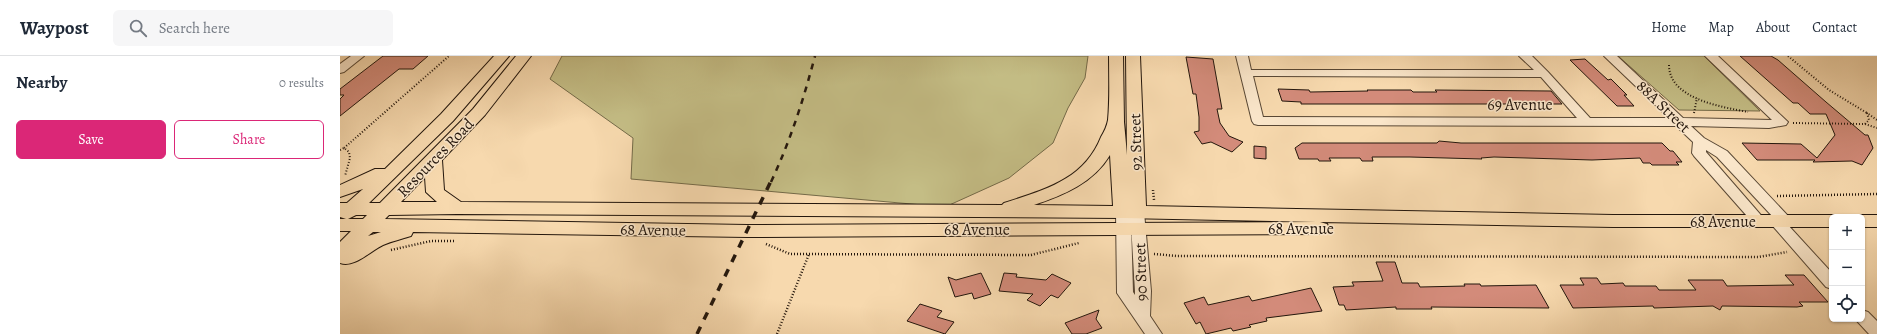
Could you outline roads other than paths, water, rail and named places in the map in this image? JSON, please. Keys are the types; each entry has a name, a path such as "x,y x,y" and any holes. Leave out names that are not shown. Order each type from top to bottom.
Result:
{"main road":[{"name":"Resources Road","path":"344,212 400,163 464,100 502,56"},
{"name":"Resources Road","path":"340,254 479,112 524,56"},
{"name":"92 Street","path":"1116,56 1116,122 1130,220"},
{"name":"92 Street","path":"1130,220 1133,56"},
{"path":"996,212 1053,193 1080,178 1093,166 1101,155 1116,122"},
{"path":"433,159 435,192 457,208"},
{"path":"343,185 368,180 400,163"},
{"name":"68 Avenue","path":"344,212 385,209 457,208 996,212 1130,220 1384,227 1613,221 1829,221"},
{"name":"68 Avenue","path":"340,225 747,231 1130,220"},
{"path":"1865,221 1877,221"},
{"path":"340,261 364,246 388,235 437,226"}],"street":[{"path":"340,70 358,56"},
{"path":"1242,56 1246,73 1544,74"},
{"path":"1525,56 1544,74 1587,122"},
{"name":"88A Street","path":"1610,56 1699,141 1722,154 1773,221"},
{"name":"69 Avenue","path":"1246,73 1258,121 1680,122 1769,124 1782,122 1711,56"},
{"name":"88A Street","path":"1699,141 1699,153 1773,221 1829,280"},
{"name":"90 Street","path":"1130,220 1125,293 1154,334"},
{"path":"1865,319 1877,332"}],"railway":[{"path":"771,182 796,120 815,56"},
{"path":"697,334 771,181"}]}
